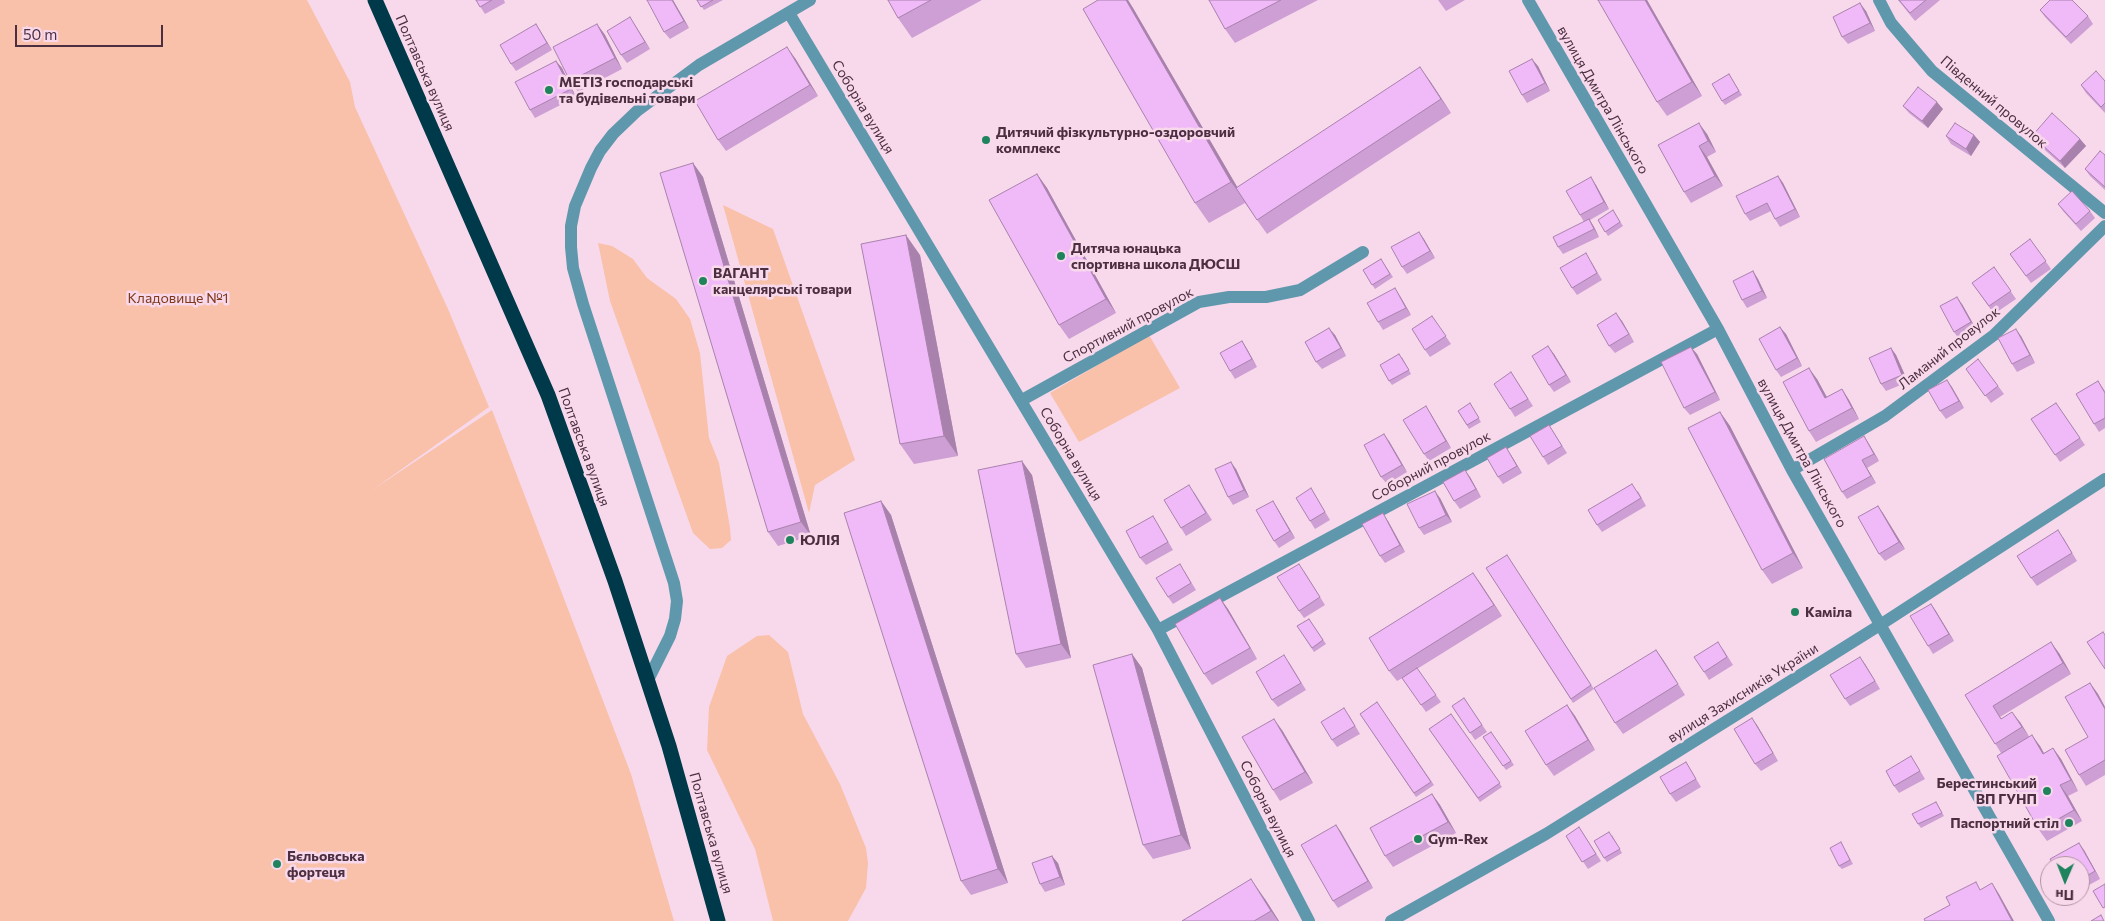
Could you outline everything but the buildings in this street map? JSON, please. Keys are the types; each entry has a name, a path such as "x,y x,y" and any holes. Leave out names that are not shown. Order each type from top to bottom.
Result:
{"highway":[{"name":"Полтавська вулиця","path":"375,0 548,395 615,581 648,680 672,755 718,921"}],"street":[{"path":"648,680 670,636 676,619 677,601 674,583 573,268 571,226 575,206 591,168 613,134 637,111 699,65 810,0"},
{"name":"вулиця Дмитра Лінського","path":"1528,0 1718,329 1792,470 2049,921"},
{"name":"Південний провулок","path":"1879,0 1891,23 1932,71 2105,214"},
{"name":"Соборна вулиця","path":"789,12 1158,630 1310,921"},
{"name":"Ламаний провулок","path":"1792,470 1885,416 1994,335 2105,226"},
{"name":"Спортивний провулок","path":"1022,400 1199,302 1229,297 1266,297 1300,290 1363,252"},
{"name":"Соборний провулок","path":"1158,630 1718,329"},
{"name":"вулиця Захисників України","path":"1391,921 1546,834 1880,625 2105,479"}],"green space":[{"name":"Кладовище №1","path":"0,0 307,0 350,82 355,107 448,309 489,407 371,491 492,410 631,774 674,921 0,921"},
{"path":"723,205 773,229 855,460 815,485 809,513"},
{"path":"598,243 612,246 633,259 647,278 676,299 690,319 700,353 709,438 719,463 730,528 731,540 722,548 710,549 693,533 610,301"},
{"path":"1149,335 1180,388 1079,442 1050,393"},
{"path":"769,635 788,652 803,714 840,784 866,848 868,863 866,888 848,921 773,921 755,849 707,750 709,707 727,656 757,636"}],"place":[{"name":"МЕТІЗ господарські та будівельні товари","path":"549,90"},
{"name":"Дитячий фізкультурно-оздоровчий комплекс","path":"986,140"},
{"name":"Дитяча юнацька спортивна школа ДЮСШ","path":"1061,256"},
{"name":"ВАГАНТ канцелярські товари","path":"703,281"},
{"name":"ЮЛІЯ","path":"790,540"},
{"name":"Каміла","path":"1795,612"},
{"name":"Берестинський ВП ГУНП","path":"2047,791"},
{"name":"Паспортний стіл","path":"2069,823"},
{"name":"Gym-Rex","path":"1418,839"},
{"name":"Бєльовська фортеця","path":"277,864"}]}
